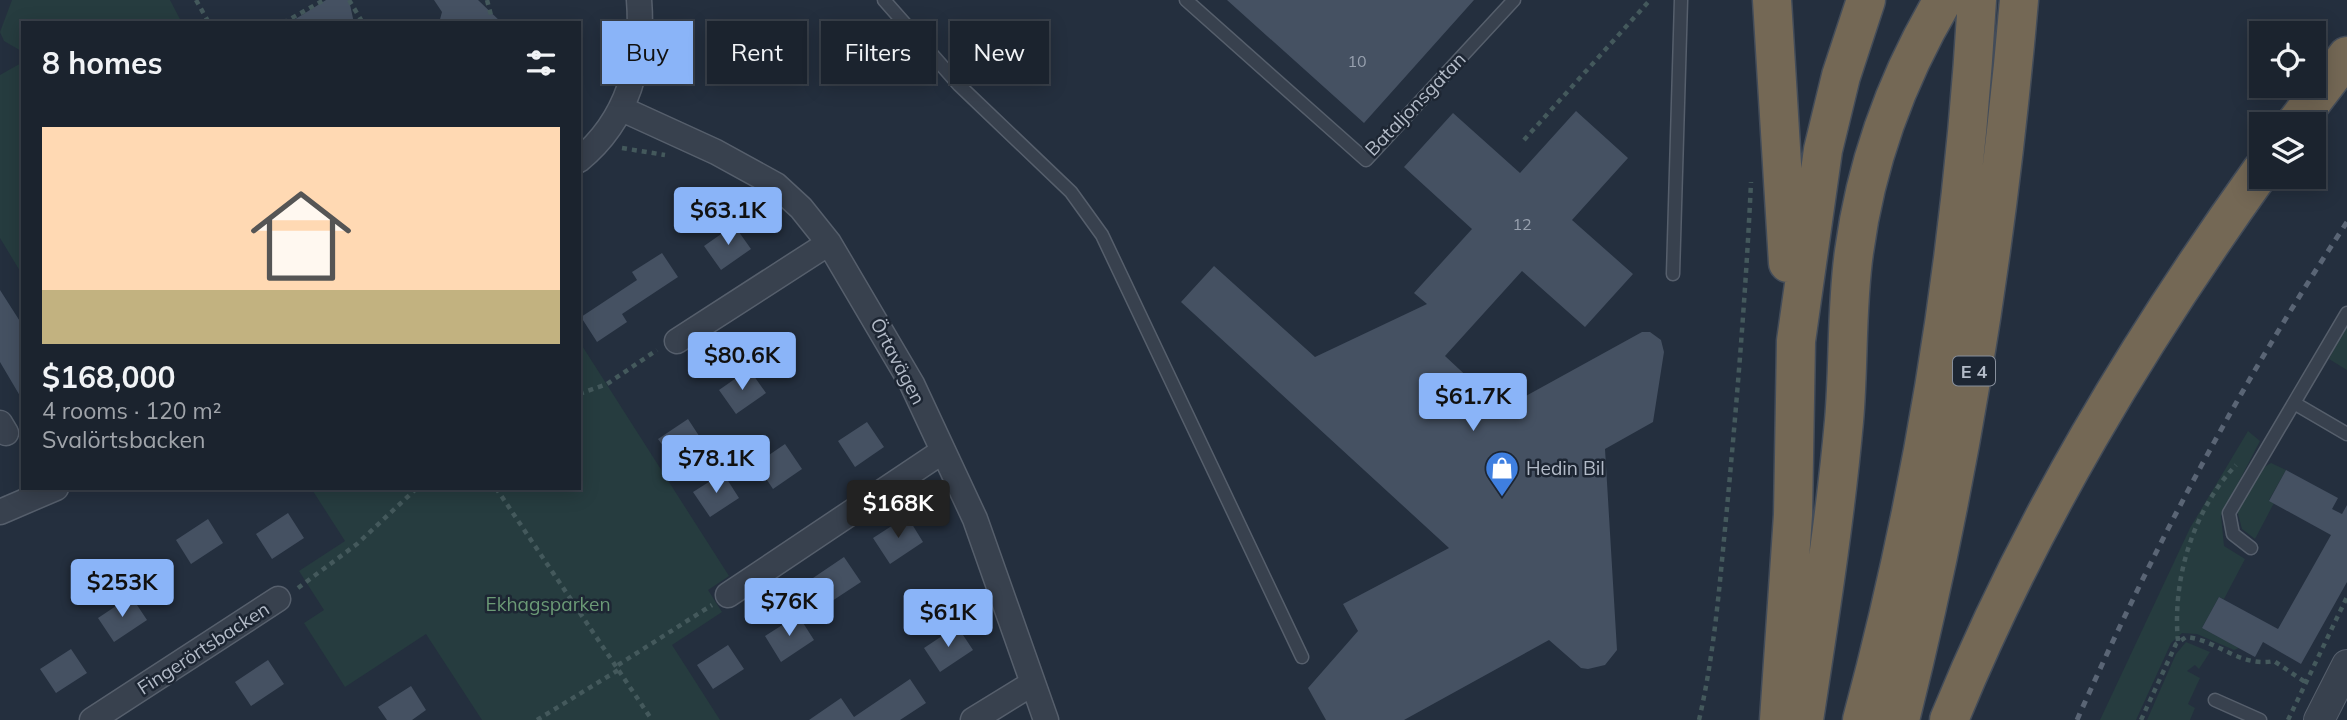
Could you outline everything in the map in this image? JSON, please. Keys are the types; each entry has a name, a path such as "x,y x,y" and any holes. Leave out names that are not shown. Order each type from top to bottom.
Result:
{"highway":[{"path":"1772,0 1788,269 1796,341 1794,503 1779,720"},
{"path":"1796,341 1823,150 1841,76 1866,0"},
{"path":"1804,720 1844,421 1854,253 1867,184 1889,111 1920,40 1943,0"},
{"name":"E 4","path":"1862,720 1929,412 1957,216 1976,0"},
{"name":"E 4","path":"1900,720 1959,459 1985,307 2019,0"},
{"path":"2304,112 2347,56"},
{"path":"1949,720 2007,589 2074,461 2183,284 2249,188"},
{"path":"1831,720 1846,563 1844,421"}],"street":[{"path":"581,158 594,148 622,109 634,76 642,35 639,0"},
{"name":"Örtavägen","path":"622,109 716,152 776,185 802,208 829,243 912,384 975,519 1046,720"},
{"path":"677,341 829,243"},
{"path":"728,595 943,451"},
{"path":"0,512 51,490"},
{"name":"Fingerörtsbacken","path":"92,720 278,598"},
{"path":"2319,720 2347,665"},
{"path":"973,720 1033,682"}],"lane":[{"path":"884,0 959,85 1071,192 1102,235 1302,657"},
{"name":"Bataljonsgatan","path":"1186,0 1366,160 1514,0"},
{"path":"1673,274 1681,0"},
{"path":"2251,548 2233,534 2229,513 2347,313"},
{"path":"2294,402 2347,434"},
{"path":"2215,699 2260,720"}],"path":[{"path":"196,0 208,21"},
{"path":"287,21 324,0"},
{"path":"349,0 362,21"},
{"path":"487,0 493,21"},
{"path":"1524,140 1650,0"},
{"path":"1699,720 1707,684 1736,419 1751,174"},
{"path":"581,393 607,384 666,344 677,341"},
{"path":"307,583 357,544 415,490"},
{"path":"497,490 619,667 652,720"},
{"path":"2141,720 2178,642 2177,593 2190,545"},
{"path":"537,720 728,595"},
{"path":"2288,720 2347,597"},
{"path":"2178,642 2186,637 2193,638 2243,660 2261,663 2274,661 2305,682"}],"green space":[{"path":"12,0 170,0 181,21 21,21 21,51 4,41 0,32"},
{"path":"21,63 21,273 0,238 0,75"},
{"path":"2347,323 2347,370 2329,359"},
{"name":"Ekhagsparken","path":"581,344 729,576 708,590 722,612 672,645 720,720 482,720 426,634 345,687 304,623 324,610 299,571 345,541 312,490 581,490"},
{"path":"2248,431 2260,441 2221,516 2224,546 2245,559 2224,599 2219,597 2202,628 2239,648 2234,650 2197,634 2182,633 2171,643 2136,720 2100,720 2190,528"},
{"path":"2271,463 2286,470 2269,500 2274,503 2255,539 2242,529 2237,510 2261,469"},
{"path":"2186,642 2210,652 2199,669 2195,665 2187,671 2200,678 2188,704 2195,708 2190,720 2147,720 2176,654"}],"building":[{"path":"326,0 349,0 354,21 292,21"},
{"path":"434,0 478,0 500,21 440,21 442,12"},
{"path":"1227,0 1474,0 1364,123"},
{"name":"Hedin Bil","path":"1576,111 1628,158 1572,220 1633,274 1585,327 1522,271 1445,356 1502,409 1642,332 1650,332 1661,340 1664,352 1653,422 1605,449 1617,650 1605,665 1581,668 1549,640 1404,720 1326,720 1308,688 1358,631 1343,604 1449,548 1181,302 1214,266 1315,357 1427,304 1414,293 1472,229 1404,167 1453,113 1520,173"},
{"path":"734,225 751,249 721,270 704,246"},
{"path":"662,253 678,277 622,314 627,322 597,342 581,317 637,280 632,272"},
{"path":"0,290 21,323 21,398 0,362"},
{"path":"749,369 766,393 736,414 719,390"},
{"path":"688,419 705,445 676,464 658,439"},
{"path":"867,422 884,447 855,467 838,441"},
{"path":"785,444 802,469 773,489 756,464"},
{"path":"2286,470 2338,498 2332,509 2342,514 2347,505 2347,582 2301,664 2263,642 2255,657 2202,628 2219,597 2278,629 2331,535 2269,501"},
{"path":"723,473 739,498 710,517 693,492"},
{"path":"288,513 304,538 272,559 256,534"},
{"path":"907,516 923,542 890,564 873,538"},
{"path":"208,519 223,543 191,564 176,540"},
{"path":"844,557 861,582 829,603 813,578"},
{"path":"131,596 147,620 114,642 98,618"},
{"path":"798,615 814,640 781,662 765,636"},
{"path":"957,626 973,650 940,672 924,648"},
{"path":"728,645 744,669 713,689 697,665"},
{"path":"71,649 87,673 56,693 40,669"},
{"path":"268,660 284,684 251,706 235,682"},
{"path":"910,679 926,703 900,720 809,720 841,698 854,717"},
{"path":"411,686 426,710 412,720 387,720 378,707"}],"railway":[{"path":"2077,720 2137,591 2202,465 2271,343 2347,222"}],"place":[{"name":"Hedin Bil","path":"1502,498"}]}
